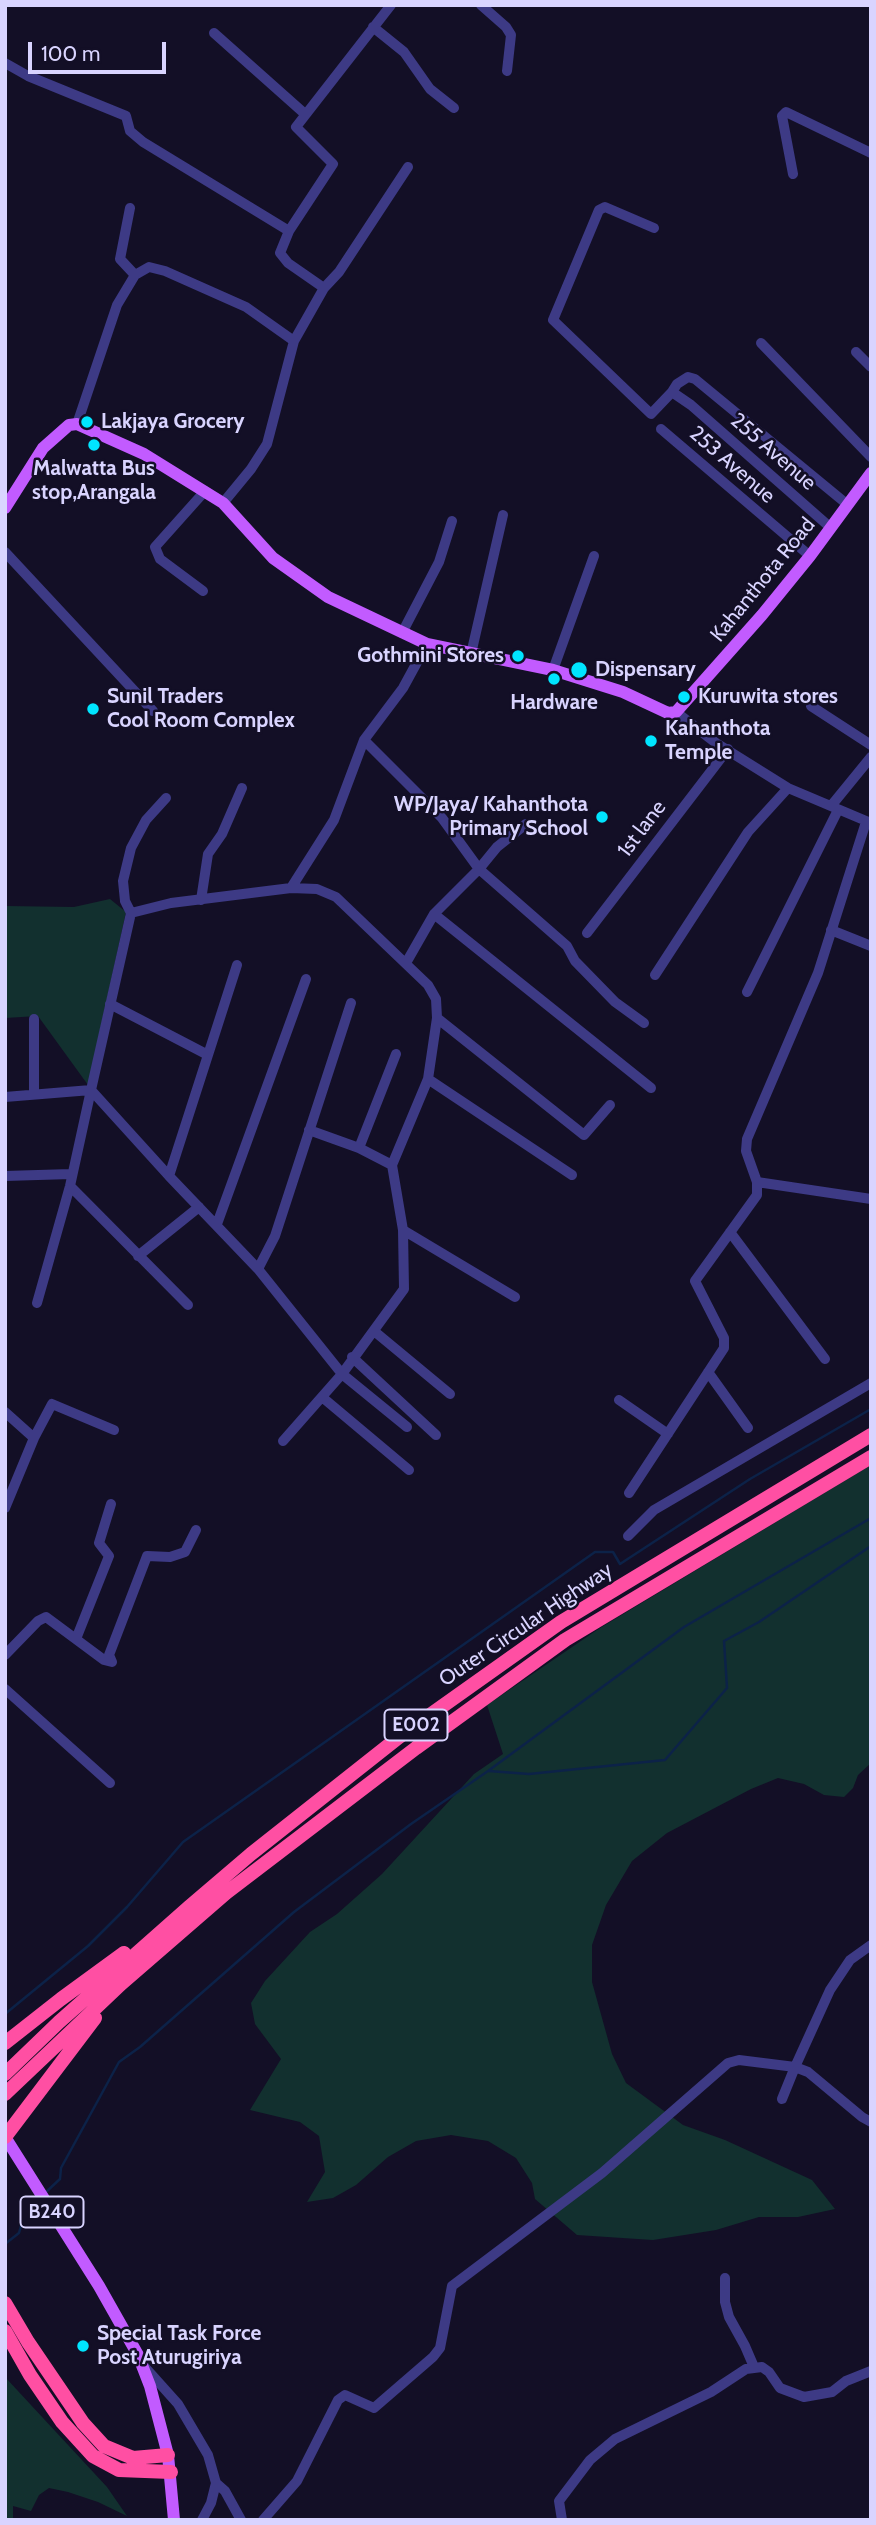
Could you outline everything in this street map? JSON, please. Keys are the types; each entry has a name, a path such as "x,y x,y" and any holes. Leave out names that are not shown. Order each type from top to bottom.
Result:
{"highway":[{"name":"Outer Circular Highway","path":"5,2074 59,2022 189,1907 251,1854 399,1737 561,1622 871,1435"},
{"name":"Outer Circular Highway","path":"5,2094 121,1984 226,1894 416,1748 565,1640 871,1457"},
{"path":"5,2043 189,1907"},
{"path":"5,2137 121,1984"},
{"path":"5,2303 83,2423 104,2446 133,2458 168,2455"},
{"path":"5,2331 62,2423 93,2456 119,2470 171,2472"}],"main road":[{"path":"5,508 43,448 69,425 77,424 144,454 205,491 223,503 273,558 328,597 402,633 427,644 553,670 623,692 668,713 676,712"},
{"name":"Kahanthota Road","path":"676,712 714,671 810,556 871,473"},
{"name":"B240","path":"5,2137 99,2286 141,2362 168,2455 174,2520"}],"street":[{"path":"324,288 288,263 280,253 289,231 334,164 296,127 391,5"},
{"path":"481,5 506,27 511,35 507,71"},
{"path":"373,27 404,52 430,89 454,108"},
{"path":"214,33 305,114"},
{"path":"5,63 28,76 126,116 131,131 143,142 289,231"},
{"path":"793,174 782,116 786,112 871,153"},
{"path":"223,503 251,469 267,444 294,341 324,288 339,272 408,167"},
{"path":"654,228 605,207 599,210 553,320 651,414 677,384 688,377 695,379 848,505"},
{"path":"130,208 120,259 135,275"},
{"path":"77,424 117,304 135,275 149,267 165,271 246,307 294,341"},
{"path":"761,343 871,457"},
{"path":"856,352 871,368"},
{"name":"255 Avenue","path":"672,392 691,405 831,528"},
{"name":"253 Avenue","path":"661,429 810,556"},
{"path":"203,591 160,559 155,547 205,491"},
{"path":"471,654 503,515"},
{"path":"402,633 439,562 452,522"},
{"path":"5,552 153,711"},
{"path":"553,670 594,556"},
{"path":"291,888 334,820 364,740 402,688 427,644"},
{"path":"811,706 871,745"},
{"path":"629,1493 724,1348 724,1338 695,1281 757,1195 757,1182 747,1151 747,1139 818,973 868,822 788,788 728,750 676,712"},
{"path":"364,740 442,818 479,869 567,946 575,961 615,1002 644,1023"},
{"name":"1st lane","path":"587,933 728,750"},
{"path":"747,992 835,808 871,757"},
{"path":"201,900 208,854 222,834 242,788"},
{"path":"655,975 748,832 788,788"},
{"path":"37,1303 70,1186 131,913 125,901 123,881 131,848 146,820 166,798"},
{"path":"406,963 433,914 479,869 497,847 526,824"},
{"path":"131,913 171,903 291,888 317,889 336,897 428,985 436,999 437,1018 428,1079 392,1165 403,1230 404,1289 342,1374 283,1441"},
{"path":"433,914 651,1088"},
{"path":"831,930 871,946"},
{"path":"169,1177 237,965"},
{"path":"216,1224 306,979"},
{"path":"258,1269 275,1236 351,1003"},
{"path":"110,1004 208,1055"},
{"path":"437,1018 584,1135 610,1105"},
{"path":"34,1019 34,1094"},
{"path":"359,1148 396,1054"},
{"path":"428,1079 572,1175"},
{"path":"5,1097 91,1090"},
{"path":"91,1090 169,1177 258,1269 342,1374 407,1427"},
{"path":"309,1130 359,1148 392,1165"},
{"path":"5,1176 71,1174"},
{"path":"757,1182 871,1199"},
{"path":"70,1186 188,1305"},
{"path":"138,1256 199,1207"},
{"path":"403,1230 515,1297"},
{"path":"730,1232 825,1359"},
{"path":"374,1331 450,1394"},
{"path":"352,1357 436,1435"},
{"path":"708,1373 748,1429"},
{"path":"628,1536 654,1510 871,1383"},
{"path":"321,1397 409,1471"},
{"path":"619,1400 668,1434"},
{"path":"5,1508 34,1438 52,1404 114,1430"},
{"path":"5,1412 34,1438"},
{"path":"76,1639 108,1556 99,1544 111,1504"},
{"path":"5,1655 38,1620 46,1617 104,1660 112,1662 109,1655 147,1556 170,1557 185,1552 196,1530"},
{"path":"5,1689 110,1783"},
{"path":"782,2099 830,1990 850,1960 871,1945"},
{"path":"263,2520 297,2481 338,2400 345,2395 374,2408 433,2357 440,2348 452,2286 602,2173 728,2063 738,2060 795,2067 808,2072 871,2122"},
{"path":"725,2278 725,2302 729,2317 758,2367 769,2372 780,2388 804,2397 832,2392 846,2381 871,2371"},
{"path":"141,2362 178,2404 208,2455 216,2483 211,2503 202,2520"},
{"path":"562,2520 559,2501 590,2460 615,2439 711,2392 746,2369 758,2367"},
{"path":"216,2483 225,2491 241,2520"}],"green space":[{"path":"110,899 126,912 88,1085 38,1016 5,1018 5,906 74,907"},
{"path":"871,1465 871,1763 858,1775 853,1788 844,1797 824,1795 804,1784 778,1778 751,1789 667,1833 632,1861 606,1905 592,1945 592,1982 612,2054 626,2083 683,2125 725,2140 812,2180 835,2209 798,2217 759,2217 716,2230 653,2240 577,2235 535,2199 532,2183 516,2158 488,2141 451,2135 416,2141 388,2157 356,2185 333,2198 307,2202 325,2172 319,2136 300,2122 250,2110 281,2059 255,2024 251,2003 265,1981 310,1932 337,1914 382,1874 474,1774 503,1754 487,1705 600,1628"},
{"path":"5,2377 107,2487 127,2516 98,2502 49,2488 39,2495 31,2511 13,2506 13,2519 18,2520 5,2520"}],"waterway":[{"path":"5,2014 88,1946 127,1907 183,1842 595,1552 613,1552 620,1564 750,1479 871,1409"},
{"path":"46,2192 60,2179 61,2168 119,2062 140,2047 294,1912 684,1627 871,1518"},
{"path":"489,1771 529,1774 665,1760 727,1688 724,1641 759,1622 871,1546"},
{"path":"5,2244 19,2233 25,2211 38,2199"}],"place":[{"name":"Lakjaya Grocery","path":"87,422"},
{"name":"Malwatta Bus stop,Arangala","path":"94,445"},
{"name":"Gothmini Stores","path":"518,656"},
{"name":"Dispensary","path":"579,670"},
{"name":"Hardware","path":"554,679"},
{"name":"Kuruwita stores","path":"684,697"},
{"name":"Sunil Traders Cool Room Complex","path":"93,709"},
{"name":"Kahanthota Temple","path":"651,741"},
{"name":"WP/Jaya/ Kahanthota Primary School","path":"602,817"},
{"name":"Special Task Force Post Aturugiriya","path":"83,2346"}]}
